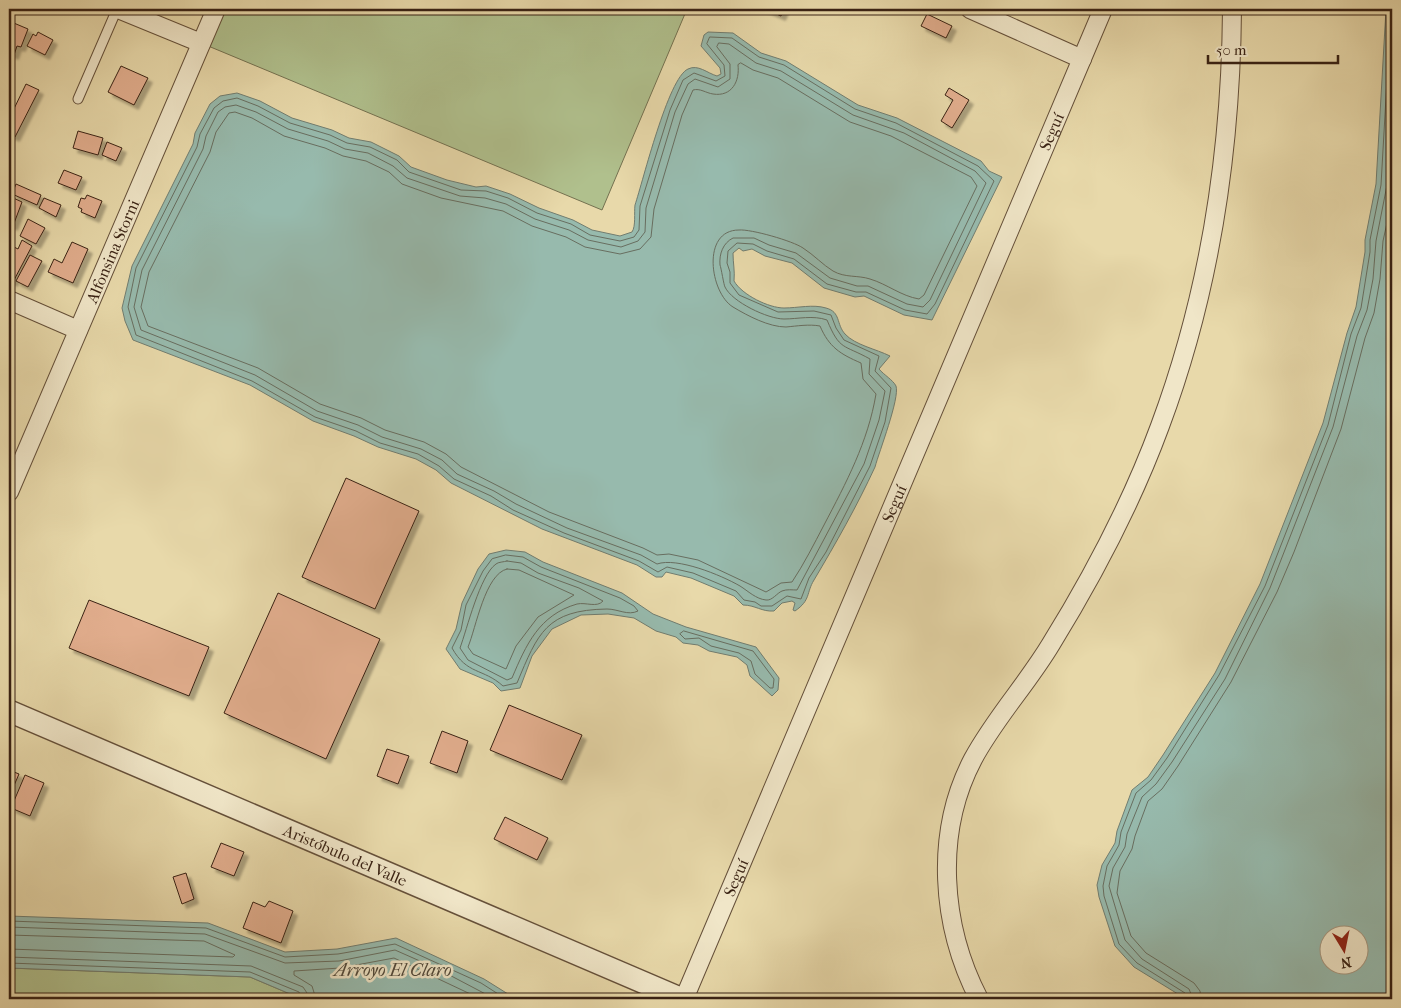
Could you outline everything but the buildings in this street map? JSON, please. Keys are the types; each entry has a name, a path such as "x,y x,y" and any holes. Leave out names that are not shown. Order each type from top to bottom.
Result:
{"street":[{"path":"118,9 201,43"},
{"name":"Alfonsina Storni","path":"9,492 216,9"},
{"path":"970,9 1082,59"},
{"name":"Seguí","path":"683,999 1103,9"},
{"path":"980,999 956,946 950,912 947,880 949,842 957,803 972,760 994,725 1050,647 1114,532 1160,426 1193,317 1208,257 1220,194 1227,131 1232,9"},
{"path":"9,300 78,330"},
{"name":"Aristóbulo del Valle","path":"9,712 683,999"}],"lane":[{"path":"78,99 118,9"}],"green space":[{"path":"216,9 687,9 602,210 201,43"},
{"path":"9,968 250,977 302,999 9,999"}],"water":[{"path":"1386,9 1392,9 1392,999 1186,999 1134,967 1115,946 1097,885 1102,865 1115,843 1117,831 1132,790 1148,777 1215,673 1260,584 1323,423 1347,333 1356,307 1365,252 1365,240 1376,184"},
{"path":"708,32 733,33 761,53 786,61 858,105 897,118 981,161 989,171 1002,177 932,320 904,315 864,296 855,297 824,288 792,263 765,256 752,249 743,251 739,248 733,253 734,281 749,296 771,306 784,308 816,306 831,310 836,315 842,330 849,338 890,356 879,369 896,386 895,402 875,467 812,585 806,600 795,611 793,610 795,603 792,601 782,603 774,611 766,610 743,605 734,596 691,578 666,572 662,577 656,577 637,565 542,529 451,483 436,470 416,459 378,447 313,421 250,385 133,340 122,308 132,266 193,144 195,133 210,104 220,96 237,93 260,101 292,118 332,130 349,138 371,142 399,156 411,167 447,180 476,187 486,186 573,220 592,230 620,236 632,232 635,205 657,131 672,91 680,76 692,68 699,68 717,76 721,74 720,68 701,46 704,35"},
{"path":"506,550 525,552 543,562 622,593 653,614 686,627 756,647 779,678 778,690 772,696 750,676 747,665 737,657 709,651 698,645 683,643 676,637 656,631 634,618 608,614 581,615 552,629 532,656 520,688 501,691 493,683 460,669 446,649 456,629 462,603 478,569 489,554"},
{"name":"Arroyo El Claro","path":"9,916 208,923 285,952 337,949 396,938 484,979 516,999 302,999 250,977 9,968"}]}
